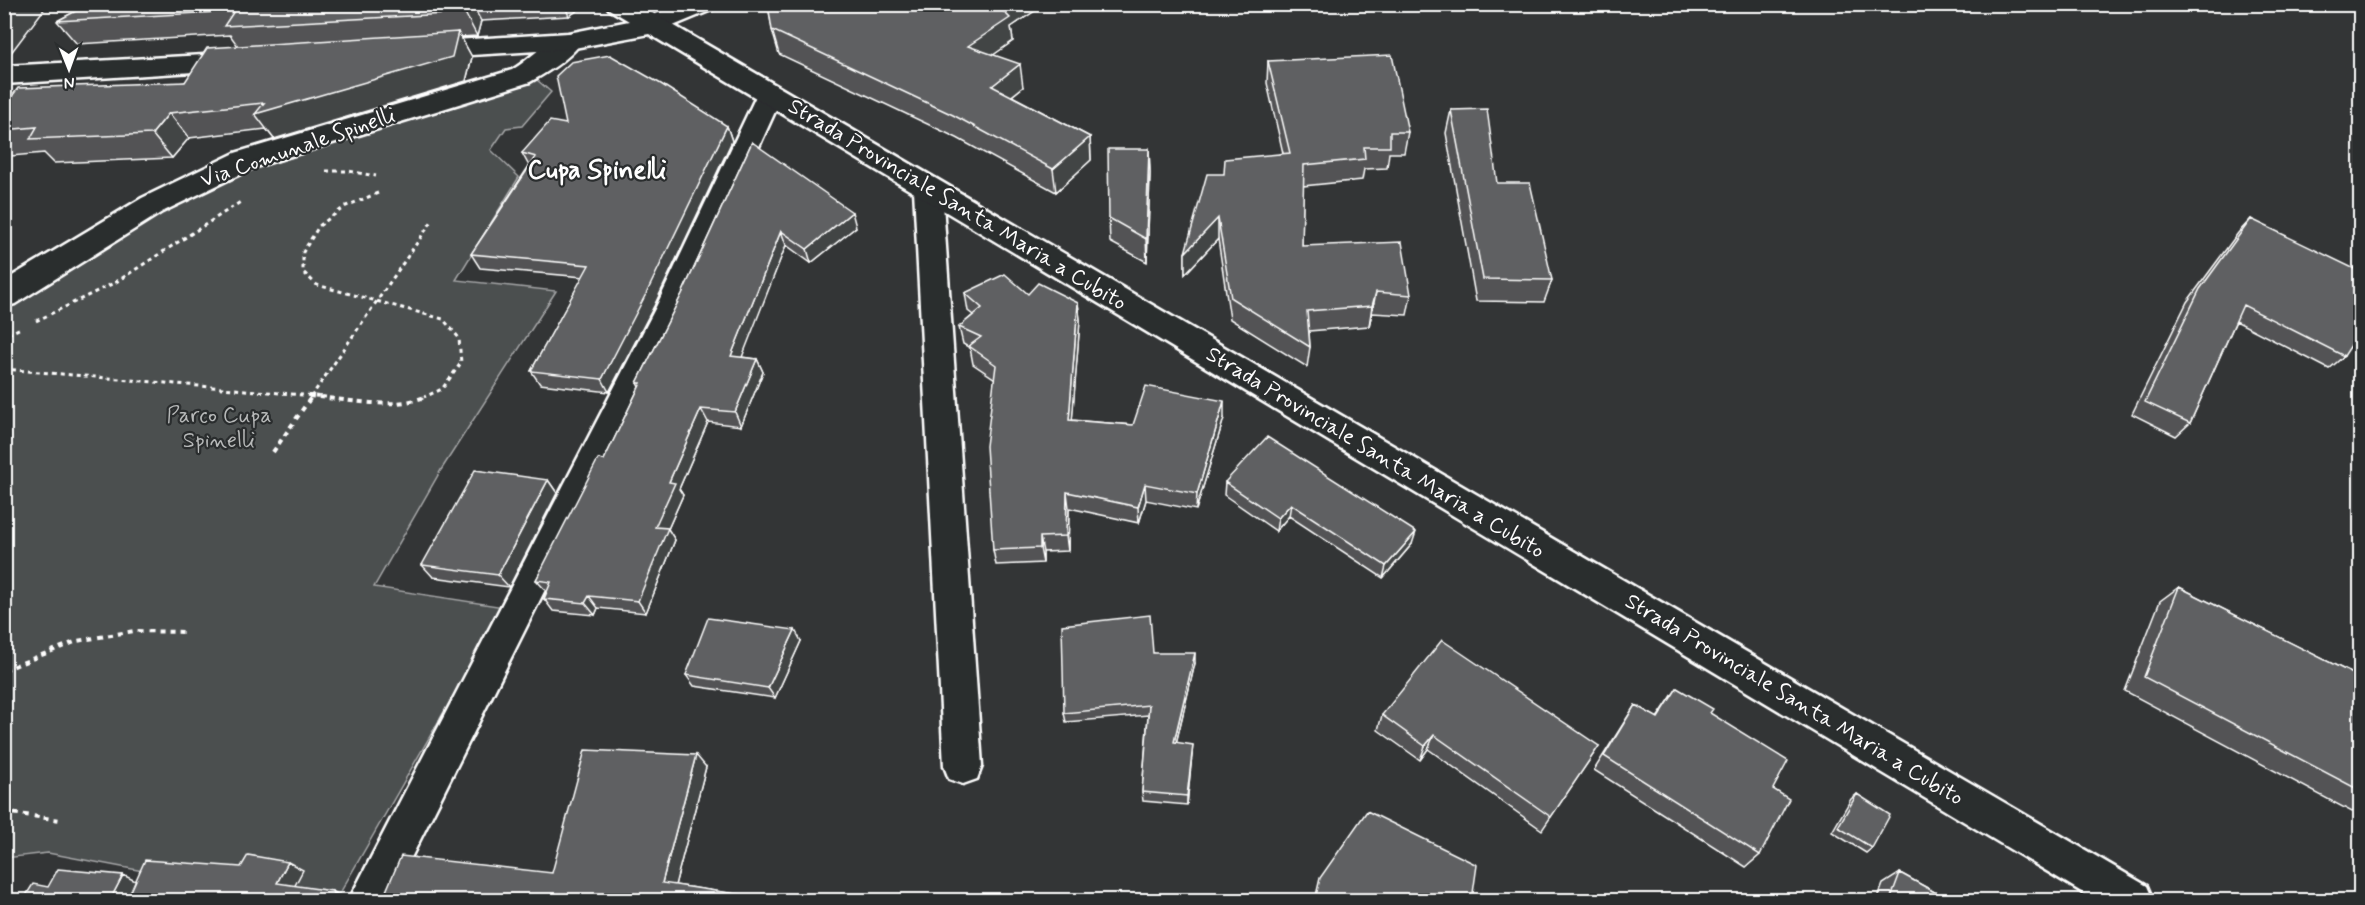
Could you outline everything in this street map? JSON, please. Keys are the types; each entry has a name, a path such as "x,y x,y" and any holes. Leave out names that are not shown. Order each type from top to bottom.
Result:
{"main road":[{"name":"Strada Provinciale Santa Maria a Cubito","path":"618,4 2133,900"},
{"path":"392,52 569,41 652,25 705,4"},
{"name":"Via Comunale Spinelli","path":"4,296 155,204 210,174 264,155 521,76 537,67 569,41"},
{"path":"4,75 263,60"},
{"path":"369,900 671,307 770,94"},
{"path":"928,189 963,766"}],"path":[{"path":"317,170 348,171 376,176"},
{"path":"4,369 313,394 382,402 413,402 442,389 461,363 459,338 443,319 376,303 317,285 303,272 303,252 320,226 346,206 378,193"},
{"path":"8,334 116,282 244,200"},
{"path":"273,452 432,221"},
{"path":"4,670 77,641 134,631 185,632"},
{"path":"4,812 60,820"}],"green space":[{"name":"Parco Cupa Spinelli","path":"537,80 551,92 522,126 506,128 491,150 519,177 456,280 556,291 441,470 374,587 504,607 336,900 296,900 48,853 5,858 5,309 159,213 221,180"}],"building":[{"path":"89,4 467,4 465,13 224,26 234,11 57,21"},
{"path":"768,4 1006,4 1000,8 1010,18 968,46 1020,64 992,86 1090,137 1053,169 953,115 772,30"},
{"path":"458,32 452,57 255,114 264,103 169,113 152,134 30,139 37,127 4,130 4,107 18,88 185,82 207,48"},
{"path":"610,55 727,126 647,292 602,379 531,371 589,265 471,254 536,157 522,153 550,121 566,124 556,76 571,62"},
{"path":"1392,55 1408,132 1390,132 1390,147 1364,147 1365,159 1304,165 1302,246 1402,242 1411,295 1376,292 1372,306 1307,311 1310,347 1231,298 1218,218 1185,253 1207,174 1224,174 1225,159 1290,153 1268,61"},
{"path":"1487,109 1497,183 1530,183 1552,280 1483,279 1451,110"},
{"path":"752,142 852,212 807,249 781,231 731,356 757,359 735,412 701,409 669,482 675,483 655,527 668,528 638,601 589,596 585,603 544,599 551,582 536,580 598,459 604,460 641,383 637,383 682,294"},
{"path":"1108,149 1149,149 1146,239 1109,218"},
{"path":"2251,219 2361,272 2361,330 2344,356 2243,305 2190,423 2145,402 2200,289"},
{"path":"1005,274 1028,294 1038,283 1078,303 1069,420 1133,425 1146,386 1224,401 1197,494 1145,484 1138,507 1067,492 1066,536 1040,537 1040,548 993,550 986,446 996,365 969,346 981,337 959,327 982,308 965,293"},
{"path":"1267,437 1416,532 1386,566 1291,504 1278,518 1225,482"},
{"path":"475,470 548,480 498,575 422,565"},
{"path":"2179,587 2361,678 2361,791 2144,677"},
{"path":"1150,615 1153,653 1195,653 1174,742 1193,745 1187,796 1142,792 1149,705 1064,713 1062,625"},
{"path":"708,618 795,630 768,688 686,675"},
{"path":"1442,640 1599,746 1551,817 1434,735 1425,746 1382,715"},
{"path":"1677,688 1713,709 1710,713 1788,761 1773,789 1789,799 1760,855 1604,756 1635,705 1658,718"},
{"path":"585,750 696,755 662,883 756,897 755,900 413,900 384,896 401,856 552,873"},
{"path":"1857,794 1890,815 1872,848 1838,827"},
{"path":"1367,811 1477,865 1472,900 1315,900 1320,878"},
{"path":"248,855 288,862 277,883 332,891 336,894 332,900 127,900 145,860 241,867"},
{"path":"58,869 123,875 110,900 23,900 33,884 48,887"},
{"path":"1900,873 1949,900 1890,900"}],"district":[{"name":"Cupa Spinelli","path":"597,171"}]}
